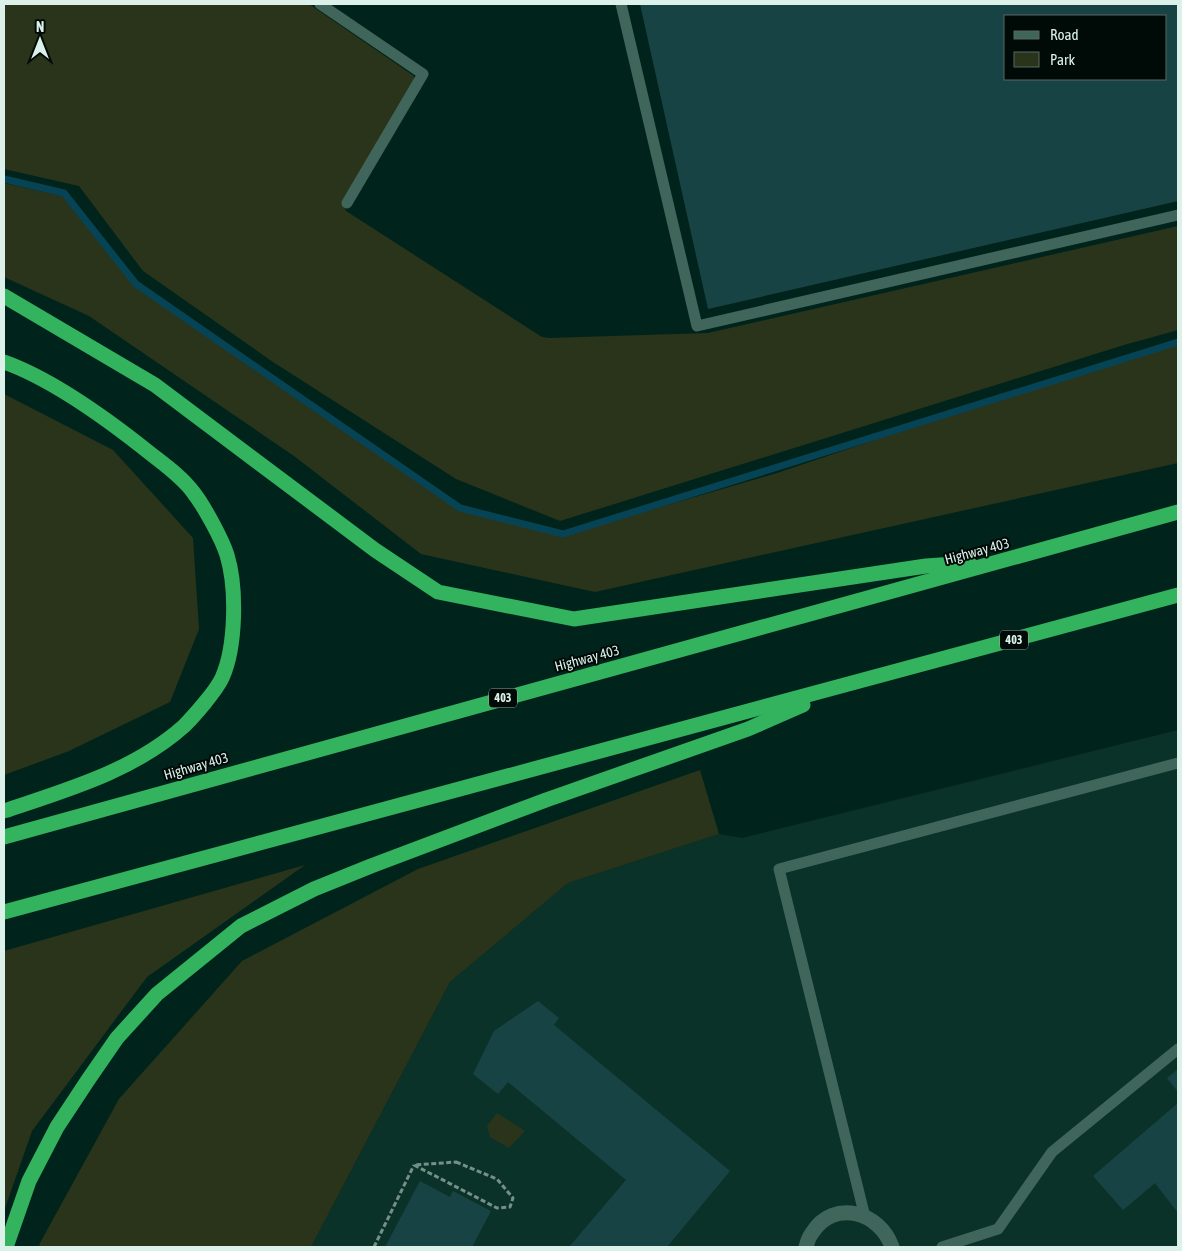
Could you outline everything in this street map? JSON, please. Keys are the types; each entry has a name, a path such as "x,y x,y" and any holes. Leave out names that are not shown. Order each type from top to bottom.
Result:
{"highway":[{"path":"4,296 155,385 375,550 438,592 574,619 926,566 1003,561"},
{"path":"4,362 16,366 63,392 125,434 170,469 192,491 207,513 227,554 233,589 234,618 222,679 184,725 144,754 88,782 4,811"},
{"name":"Highway 403","path":"4,837 1178,512"},
{"name":"403","path":"4,912 851,685 1178,595"},
{"path":"6,1247 29,1181 57,1127 117,1038 157,994 241,926 314,889 371,866 546,800 748,729 851,685"}],"street":[{"path":"806,1247 812,1232 826,1219 842,1213 858,1214 873,1220 885,1231 892,1247"}],"lane":[{"path":"320,4 423,74 347,203"},
{"path":"621,4 697,326 1178,215"},
{"path":"865,1217 779,869 1178,763"},
{"path":"942,1247 998,1229 1052,1152 1178,1049"}],"path":[{"path":"456,1162 497,1179 513,1198 510,1207 497,1208 414,1165 456,1162"},
{"path":"374,1247 414,1165"}],"shaded area":[{"path":"1178,730 1178,1247 311,1247 450,982 568,883 719,834 742,838"}],"green space":[{"path":"4,4 309,4 414,76 414,81 344,206 346,211 542,337 708,333 1178,226 1178,330 1124,345 560,521 456,479 273,362 143,271 79,186 4,169"},
{"path":"4,183 62,196 133,284 458,509 562,536 777,473 1178,344 1178,463 595,592 421,554 294,456 89,316 4,277"},
{"path":"4,394 113,450 193,538 199,629 170,702 69,751 4,775"},
{"path":"700,770 719,834 568,883 450,982 311,1247 39,1247 119,1099 242,961 418,869"},
{"path":"305,865 147,977 32,1131 4,1211 4,951"},
{"path":"497,1113 525,1131 509,1148 490,1137 487,1126"}],"building":[{"path":"640,4 1178,4 1178,201 708,309"},
{"path":"538,1001 559,1018 554,1025 730,1171 667,1247 569,1247 626,1180 508,1082 498,1094 473,1074 494,1031"},
{"path":"1178,1069 1178,1092 1167,1078"},
{"path":"1178,1103 1178,1213 1155,1183 1123,1210 1093,1176"},
{"path":"420,1181 450,1197 453,1191 491,1211 472,1247 385,1247"}],"waterway":[{"path":"4,179 64,193 136,284 460,508 563,534 1178,342"}]}
